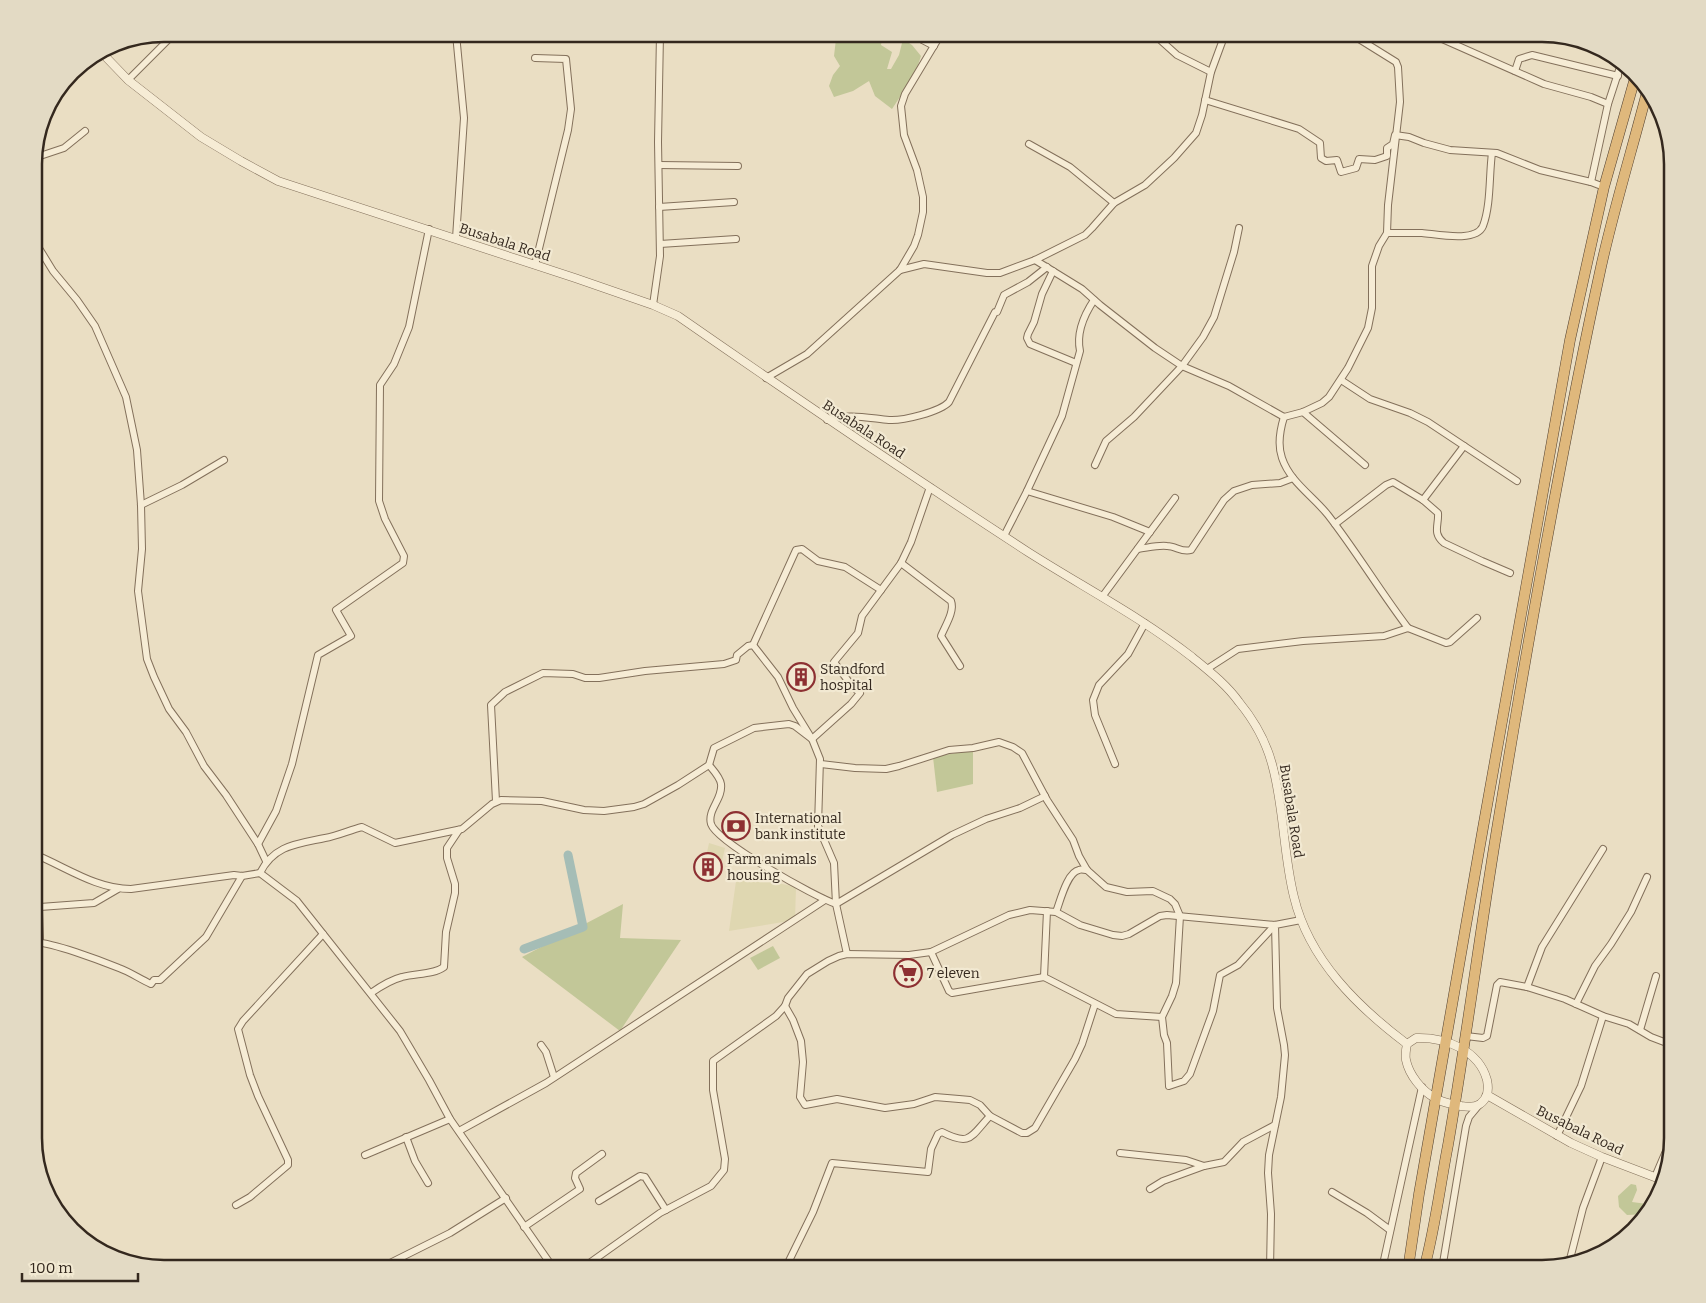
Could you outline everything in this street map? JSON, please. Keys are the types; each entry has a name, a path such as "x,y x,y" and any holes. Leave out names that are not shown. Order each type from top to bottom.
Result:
{"highway":[{"path":"1409,1260 1419,1194 1570,340 1604,188 1633,84"},
{"path":"1426,1260 1455,1105 1508,761 1568,424 1601,266 1645,100"}],"street":[{"path":"927,42 934,46"},
{"path":"766,378 806,354 900,270 918,235 924,206 919,177 904,135 901,106 905,94 936,42"},
{"path":"1163,42 1177,55 1211,72"},
{"path":"900,270 914,265 936,265 993,274 1008,271 1034,260 1085,235 1114,203 1144,185 1196,132 1200,123 1211,72 1222,42"},
{"path":"1205,100 1269,118 1304,131 1320,143 1321,158 1326,161 1337,160 1341,172 1356,168 1359,159 1375,160 1386,156 1387,148 1393,144 1400,102 1396,62 1364,42"},
{"path":"1449,42 1544,84 1591,97 1608,104"},
{"path":"128,80 165,43"},
{"path":"456,238 464,118 457,43"},
{"path":"652,305 660,256 658,165 660,43"},
{"path":"1515,71 1519,59 1532,56 1618,76"},
{"name":"Busabala Road","path":"107,57 128,80 201,137 278,181 456,238 652,305 678,316 827,420 1004,536 1174,643 1225,685 1252,721 1268,750 1275,776 1294,900 1301,920 1317,951 1347,992 1383,1026 1407,1044"},
{"path":"535,58 566,59 571,109 568,130 536,265"},
{"path":"1591,182 1608,104 1619,71"},
{"path":"43,155 64,148 85,131"},
{"path":"1395,135 1409,137 1443,148 1492,153 1540,170 1591,182 1604,188"},
{"path":"1034,260 1074,283 1155,348 1182,366 1229,386 1284,417 1303,412 1322,403 1329,396 1341,380 1368,328 1372,308 1372,266 1379,246 1387,233 1395,135"},
{"path":"1029,144 1070,167 1114,203"},
{"path":"1387,233 1463,236 1472,235 1480,230 1483,226 1487,210 1492,153"},
{"path":"658,165 738,166"},
{"path":"659,207 734,202"},
{"path":"1095,465 1106,441 1134,417 1182,366 1203,337 1214,317 1234,252 1239,228"},
{"path":"258,844 276,811 292,764 318,655 351,636 336,610 403,563 404,560 404,556 385,519 379,501 380,385 394,364 408,327 428,230"},
{"path":"660,244 736,239"},
{"path":"43,255 53,272 77,300 95,326 126,397 137,450 142,549 138,592 147,659 169,708 186,732 204,766 226,795 258,844 266,861"},
{"path":"1050,269 1034,322 1028,334 1028,341 1030,344 1076,363"},
{"path":"827,420 843,416 891,420 930,413 945,406 949,402 995,312 997,312 1004,295 1050,269"},
{"path":"1004,536 1062,416 1080,351 1078,342 1085,314 1094,300"},
{"path":"1341,380 1370,399 1428,422 1517,481"},
{"path":"1303,412 1365,465"},
{"path":"1284,417 1279,443 1282,458 1293,478 1335,524 1408,628 1446,643 1450,642 1477,618"},
{"path":"1423,500 1464,446"},
{"path":"141,505 182,485 224,460"},
{"path":"1138,549 1170,546 1184,551 1191,550 1224,500 1234,491 1252,485 1280,483 1293,478"},
{"path":"1335,524 1390,482 1396,483 1423,500 1438,513 1436,531 1439,539 1510,573"},
{"path":"812,739 851,704 860,693 852,686 834,662 858,633 862,616 901,562 911,542 930,487"},
{"path":"1027,490 1113,517 1150,532"},
{"path":"1102,597 1175,498"},
{"path":"496,801 491,705 504,692 543,674 574,674 591,678 724,664 736,660 737,655 750,645 753,645 796,550 802,549 818,561 845,567 881,590"},
{"path":"901,562 950,600 952,605 951,612 941,636 960,666"},
{"path":"1115,764 1094,715 1093,700 1099,685 1128,654 1145,623"},
{"path":"1207,669 1238,649 1303,641 1384,636 1408,628"},
{"path":"753,645 778,678 793,708 812,739 821,764 818,826 834,863 836,904 847,954"},
{"path":"812,739 795,726 789,724 754,728 714,748 709,765 721,785 721,795 711,814 710,820 713,828 740,850 772,871 836,904"},
{"path":"821,764 886,769 949,750 973,748 999,742 1013,747 1022,753 1045,796 1073,840 1087,870 1106,887 1127,892 1154,891 1175,904 1180,916 1176,987 1162,1017 1167,1043 1169,1086 1184,1081 1190,1074 1213,1010 1220,975 1238,965 1275,925"},
{"path":"260,873 266,861 289,845 326,838 362,827 395,843 465,828 496,801 542,801 584,810 626,809 644,804 709,765"},
{"path":"836,904 952,835 986,819 1020,808 1045,796"},
{"path":"371,993 390,981 437,970 445,964 446,932 455,893 455,884 446,848 460,829"},
{"path":"1526,987 1542,947 1603,849"},
{"path":"43,858 91,881 118,889 260,873 298,900 400,1031 450,1119 548,1260"},
{"path":"1056,912 1068,880 1074,872 1087,870"},
{"path":"43,944 59,947 119,968 151,984 154,980 160,980 206,937 242,876"},
{"path":"1576,1004 1595,966 1631,912 1647,877"},
{"path":"43,907 94,903 118,889"},
{"path":"459,1131 554,1078 825,900"},
{"path":"594,1260 666,1210 711,1186 724,1170 725,1160 714,1090 713,1061 776,1016 807,974 828,961 847,954 909,956 931,952 1009,914 1030,910 1056,912 1080,925 1122,936 1160,916 1180,916 1275,925 1301,920"},
{"path":"1044,977 1047,911"},
{"path":"1270,1260 1272,1214 1268,1173 1269,1155 1281,1097 1284,1055 1277,1008 1275,925"},
{"path":"236,1205 250,1197 288,1164 288,1160 250,1075 238,1029 243,1021 323,934"},
{"path":"931,952 949,991 952,993 1044,977 1095,1004 1123,1016 1146,1015 1162,1017"},
{"path":"1640,1030 1656,976"},
{"path":"1466,1036 1483,1038 1487,1036 1498,983 1504,982 1564,999 1602,1016 1629,1024 1651,1037 1664,1042"},
{"path":"784,1006 793,1020 801,1041 803,1062 800,1097 805,1105 837,1099 885,1108 914,1104 935,1097 970,1100 980,1104 990,1116 1022,1133 1027,1133 1035,1128 1075,1059 1095,1004"},
{"path":"1557,1136 1582,1086 1602,1016"},
{"path":"1444,1260 1466,1126 1469,1117 1479,1105 1487,1095 1488,1086 1485,1073 1479,1063 1464,1050 1431,1038 1416,1038 1407,1044 1405,1058 1410,1072 1422,1087 1436,1099 1469,1107 1479,1105"},
{"path":"541,1045 546,1052 554,1078"},
{"path":"1384,1260 1422,1087"},
{"name":"Busabala Road","path":"1487,1095 1557,1136 1602,1157 1655,1177"},
{"path":"789,1260 813,1212 832,1163 928,1172 931,1149 938,1134 942,1132 962,1140 972,1138 990,1116"},
{"path":"365,1155 450,1119"},
{"path":"1150,1189 1204,1166 1224,1162 1243,1142 1275,1125"},
{"path":"406,1137 428,1183"},
{"path":"1120,1153 1168,1157 1191,1161 1204,1166"},
{"path":"524,1226 580,1189 575,1178 576,1174 602,1154"},
{"path":"1571,1256 1583,1208 1602,1157"},
{"path":"1655,1177 1660,1164"},
{"path":"599,1201 643,1176 666,1210"},
{"path":"1332,1192 1367,1213 1390,1230"},
{"path":"396,1260 450,1233 506,1198"}],"shaded area":[{"path":"709,843 725,848 722,861 706,857"},
{"path":"737,874 796,887 795,920 729,931"}],"green space":[{"path":"881,42 881,45 892,52 887,69 891,69 899,55 902,42 908,42 921,56 915,74 892,109 875,96 869,81 853,91 834,97 829,86 833,75 840,66 834,56 836,43"},
{"path":"973,750 973,784 937,792 933,757"},
{"path":"623,904 620,938 681,940 620,1031 522,957"},
{"path":"773,946 780,958 758,970 750,958"},
{"path":"1631,1184 1636,1185 1637,1190 1632,1202 1644,1204 1637,1215 1627,1215 1619,1207 1618,1196"}],"waterway":[{"path":"524,949 583,927 568,855"}],"place":[{"name":"Standford hospital","path":"801,677"},
{"name":"International bank institute","path":"736,826"},
{"name":"Farm animals housing","path":"708,867"},
{"name":"7 eleven","path":"908,973"}]}
